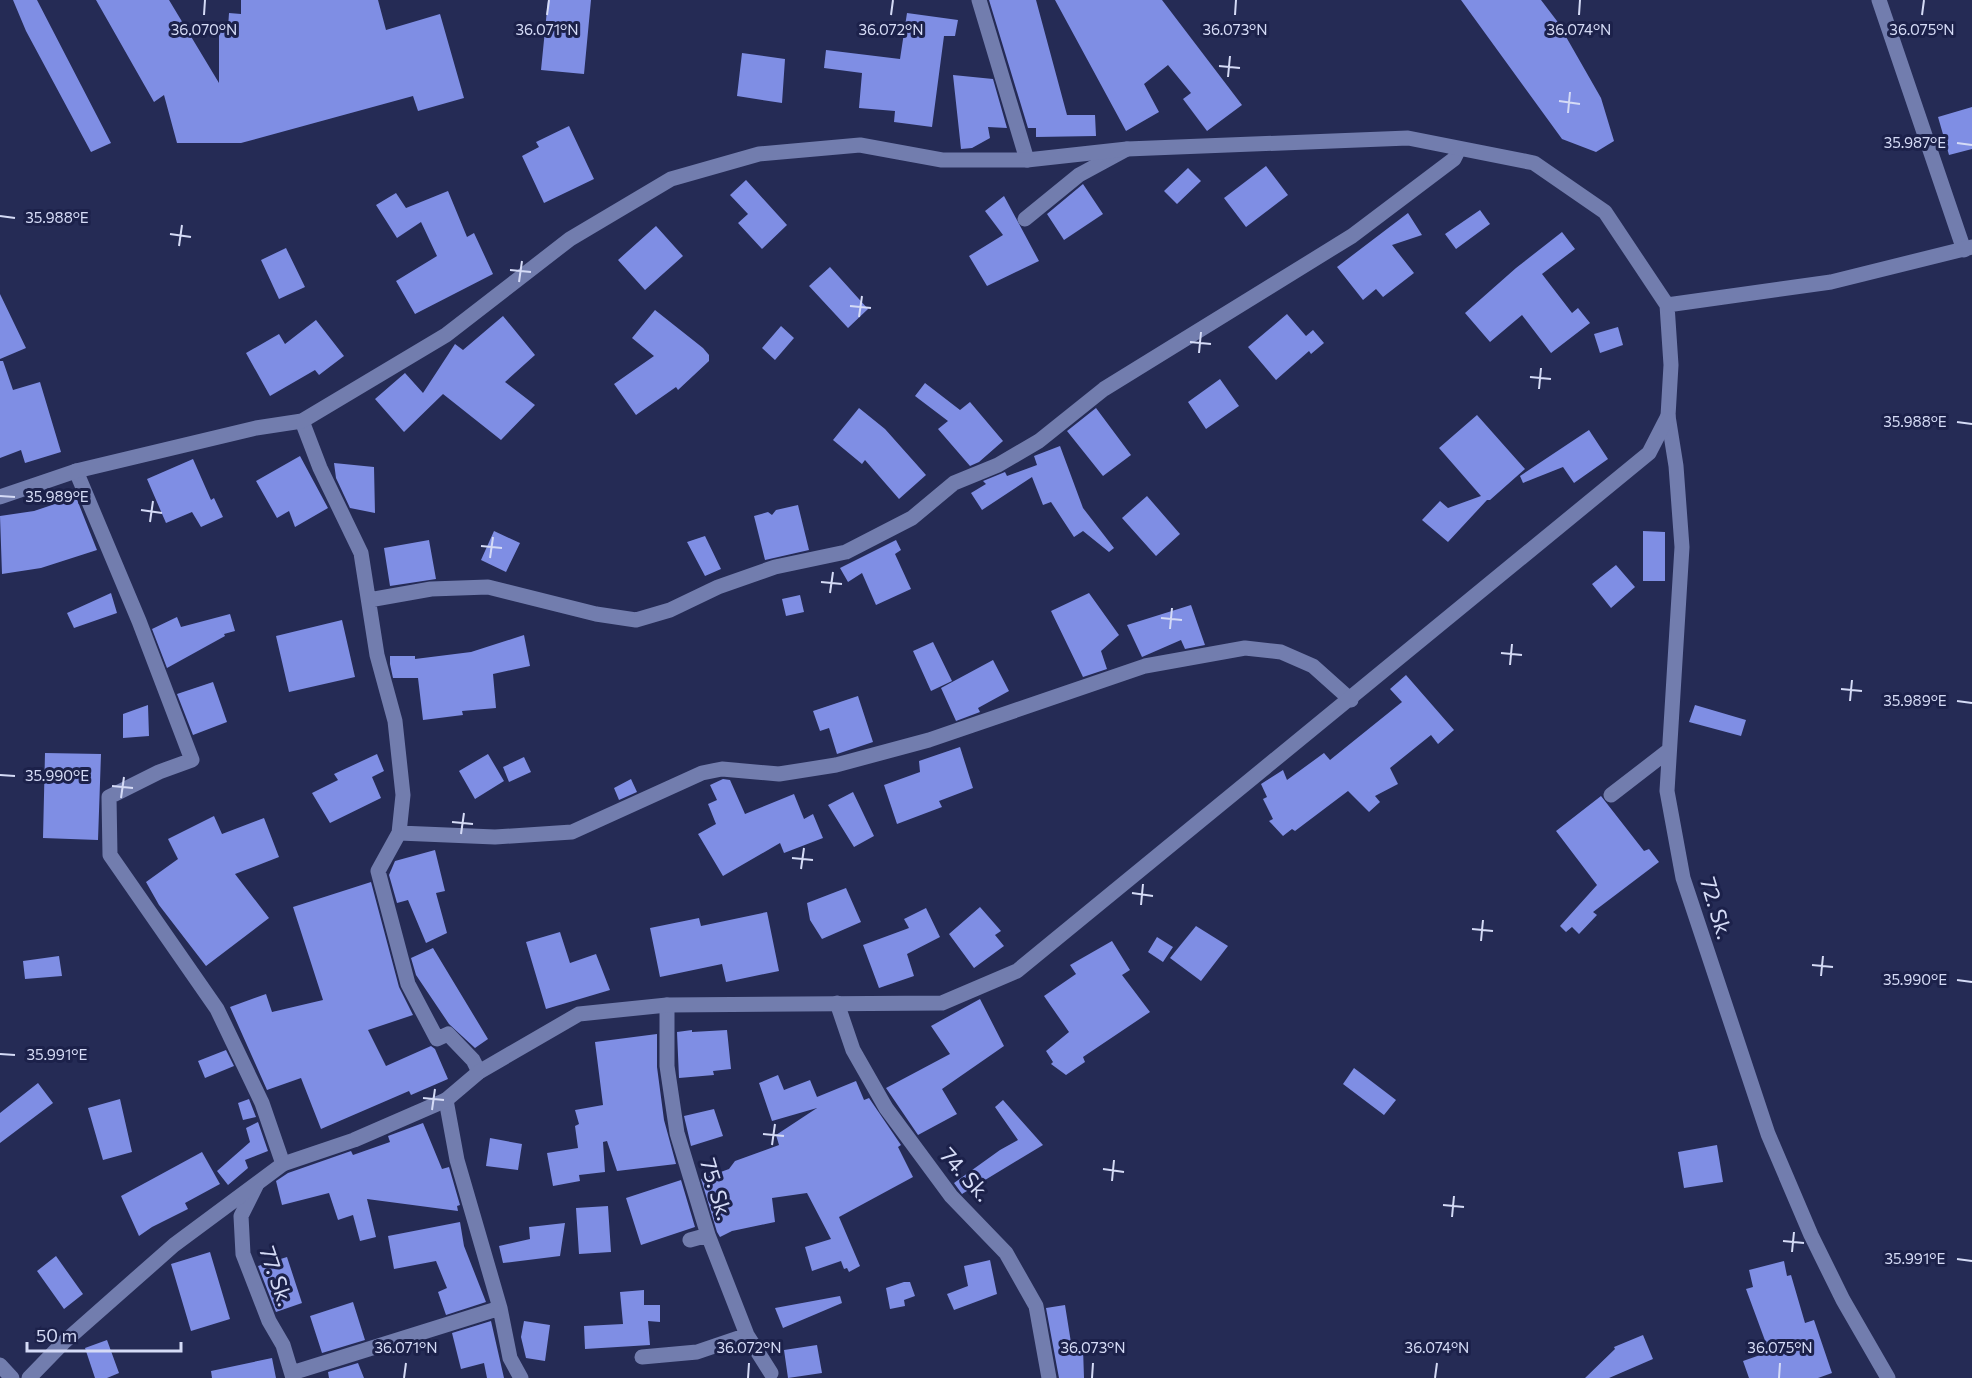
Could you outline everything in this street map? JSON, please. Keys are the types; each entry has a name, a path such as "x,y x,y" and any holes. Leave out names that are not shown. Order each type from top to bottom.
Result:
{"street":[{"path":"979,0 1027,160"},
{"path":"1667,305 1831,282 1968,248 1879,0"},
{"path":"0,497 76,471 256,428 302,421 446,335 570,239 671,179 759,154 860,145 942,160 1027,160 1127,149 1408,138 1534,163 1605,212 1667,305 1671,365 1668,416 1649,453 1351,700 1017,971 942,1003 667,1005 579,1014 479,1072 447,1100 354,1140 283,1164 174,1245 63,1343 28,1378"},
{"path":"1025,219 1079,175 1127,149"},
{"path":"369,600 431,589 488,587 596,615 636,620 670,610 718,587 775,567 846,552 912,518 954,483 998,465 1039,441 1104,389 1352,236 1454,159 1459,149"},
{"name":"72. Sk.","path":"1668,416 1676,466 1682,547 1667,791 1683,878 1768,1134 1811,1236 1843,1300 1888,1378"},
{"path":"302,421 320,468 361,553 377,655 395,721 403,795 399,833 378,871 408,984 437,1040 448,1035 473,1060 479,1072"},
{"path":"76,471 139,621 192,760 159,772 109,796 110,855 217,1009 262,1102 283,1164"},
{"path":"399,833 495,837 572,832 702,773 722,769 779,774 836,765 929,741 1145,666 1245,648 1281,652 1313,666 1351,700"},
{"path":"1611,795 1668,752"},
{"name":"74. Sk.","path":"837,1003 853,1050 886,1108 951,1196 1006,1253 1035,1306 1049,1378"},
{"name":"75. Sk.","path":"667,1005 667,1066 677,1133 708,1235 747,1335 771,1373"},
{"path":"447,1100 457,1160 500,1308 510,1358 521,1378"},
{"name":"77. Sk.","path":"256,1186 242,1216 243,1254 269,1321 283,1345 292,1376"},
{"path":"690,1240 708,1235"},
{"path":"292,1376 500,1308"},
{"path":"642,1357 697,1352 747,1335"},
{"path":"0,1365 12,1378"}],"building":[{"path":"13,0 37,0 111,143 91,152 26,31"},
{"path":"96,0 169,0 219,83 219,31 228,28 229,13 241,14 241,0 378,0 386,30 440,14 464,98 418,111 413,96 241,143 177,143 164,95 154,102"},
{"path":"548,0 591,0 584,74 541,70"},
{"path":"989,0 1036,0 1067,115 1095,115 1096,136 1036,137 1036,128 1028,128"},
{"path":"1055,0 1162,0 1242,105 1207,131 1183,99 1191,93 1168,65 1144,84 1159,112 1126,131"},
{"path":"1461,0 1541,0 1557,21 1601,98 1614,141 1596,152 1562,139"},
{"path":"907,13 958,20 955,36 944,36 932,127 894,122 895,111 859,108 862,73 824,68 826,50 900,59"},
{"path":"742,53 785,59 782,103 737,96"},
{"path":"953,75 993,79 1007,128 988,127 990,138 972,148 961,149"},
{"path":"1972,107 1972,149 1949,155 1938,117"},
{"path":"569,126 594,179 544,203 522,156 539,147 536,142"},
{"path":"1266,166 1288,195 1246,227 1224,198"},
{"path":"1188,168 1201,181 1177,204 1164,191"},
{"path":"746,180 787,225 762,249 738,223 748,214 730,195"},
{"path":"1083,184 1103,214 1064,240 1047,214"},
{"path":"448,191 467,237 474,233 493,274 415,314 396,281 437,256 421,222 397,238 376,205 396,193 406,208"},
{"path":"1004,196 1039,261 987,286 969,256 1003,235 985,211"},
{"path":"1480,210 1490,224 1456,249 1445,234"},
{"path":"1408,213 1422,235 1392,245 1414,273 1383,297 1376,289 1363,300 1337,267"},
{"path":"656,226 683,256 645,290 618,260"},
{"path":"1562,232 1575,249 1542,274 1572,313 1578,308 1590,323 1551,353 1522,315 1490,342 1465,313 1516,268"},
{"path":"286,248 305,287 279,299 261,260"},
{"path":"830,267 868,309 848,328 809,286"},
{"path":"0,294 26,348 0,359"},
{"path":"655,310 703,348 709,355 709,361 678,390 676,387 636,415 614,384 654,356 632,338"},
{"path":"1287,314 1306,336 1313,330 1324,343 1311,354 1309,351 1276,380 1248,347"},
{"path":"503,316 535,355 505,382 535,405 501,440 443,394 404,432 375,399 405,373 423,393 455,344 463,350"},
{"path":"316,320 344,356 319,375 315,370 270,396 246,353 279,334 285,344"},
{"path":"781,326 794,338 775,360 762,348"},
{"path":"1618,327 1623,345 1600,353 1594,334"},
{"path":"0,361 3,361 13,390 40,382 61,452 25,463 21,450 0,458"},
{"path":"1220,379 1239,406 1206,429 1188,402"},
{"path":"925,383 960,410 970,402 1003,441 979,462 970,466 938,429 948,421 915,396"},
{"path":"859,408 885,429 926,475 899,499 865,460 862,464 833,440"},
{"path":"1096,408 1131,455 1103,476 1067,431"},
{"path":"1477,415 1525,469 1490,500 1487,500 1448,542 1422,520 1440,501 1448,508 1481,496 1439,448"},
{"path":"1589,430 1608,459 1574,483 1563,467 1523,483 1520,476"},
{"path":"1060,446 1083,508 1114,548 1109,552 1083,531 1074,537 1051,502 1043,505 1032,477 982,510 971,493 986,484 983,481 1005,472 1007,476 1037,465 1034,456"},
{"path":"300,456 328,508 295,527 289,511 277,518 256,481"},
{"path":"193,459 211,500 214,498 223,517 201,527 192,512 166,523 147,479"},
{"path":"334,463 374,467 375,513 350,508 336,478"},
{"path":"1147,496 1180,534 1156,556 1122,518"},
{"path":"76,497 97,550 41,568 2,574 0,516 34,511"},
{"path":"798,505 809,550 765,560 754,516 768,512 772,515 776,510"},
{"path":"494,531 520,543 506,572 481,560"},
{"path":"1643,531 1665,532 1665,581 1643,581"},
{"path":"705,536 721,569 705,576 687,542"},
{"path":"429,540 436,579 390,586 384,548"},
{"path":"896,540 901,550 895,554 911,589 876,605 862,573 848,582 840,568"},
{"path":"1616,565 1635,587 1611,608 1592,584"},
{"path":"111,593 117,613 74,628 67,613"},
{"path":"1089,593 1119,635 1101,651 1107,669 1083,677 1051,611"},
{"path":"800,595 804,612 786,616 782,599"},
{"path":"1191,605 1205,645 1185,649 1181,640 1142,657 1127,625"},
{"path":"230,614 235,631 224,634 225,636 167,668 152,629 177,617 181,627"},
{"path":"342,620 355,677 289,692 276,636"},
{"path":"524,635 530,666 493,674 496,708 462,711 463,715 423,720 418,678 393,678 390,656 415,656 415,659 471,652"},
{"path":"933,642 952,681 931,691 913,651"},
{"path":"993,660 1009,691 978,708 980,712 956,721 941,688"},
{"path":"1406,675 1454,730 1438,744 1431,735 1390,768 1398,784 1375,796 1380,802 1369,812 1348,791 1295,831 1292,829 1283,836 1269,821 1273,819 1263,799 1267,797 1261,784 1283,770 1287,780 1324,753 1330,760 1402,702 1390,689"},
{"path":"213,682 227,722 193,735 177,694"},
{"path":"858,696 873,742 837,754 829,728 820,731 813,711"},
{"path":"148,705 149,736 123,738 123,714"},
{"path":"1695,705 1746,720 1741,736 1689,722"},
{"path":"960,747 973,788 939,801 942,807 897,824 884,785 920,772 919,761"},
{"path":"45,753 101,754 98,840 43,838"},
{"path":"377,754 384,771 372,777 381,798 330,823 312,793 338,780 334,774"},
{"path":"488,754 504,781 475,799 459,771"},
{"path":"524,757 531,772 509,782 503,767"},
{"path":"631,779 637,792 619,800 614,788"},
{"path":"723,779 730,780 745,814 794,794 804,819 813,814 823,838 784,853 780,843 723,876 698,834 716,824 708,804 717,800 710,785"},
{"path":"853,792 874,836 854,847 828,805"},
{"path":"1601,796 1644,851 1649,849 1659,862 1593,912 1597,915 1579,934 1572,927 1566,932 1560,926 1597,885 1556,831"},
{"path":"214,816 222,834 264,818 279,857 235,874 269,918 206,966 159,905 146,882 178,859 168,839"},
{"path":"435,850 445,891 436,893 447,933 426,943 408,900 397,903 389,875 395,861"},
{"path":"371,882 399,987 413,1015 368,1030 386,1066 431,1046 435,1049 448,1079 411,1095 409,1091 321,1129 301,1078 267,1090 230,1007 266,994 272,1012 323,1000 293,907"},
{"path":"846,888 861,922 822,939 810,920 807,903"},
{"path":"980,907 1001,931 995,935 1004,946 974,968 949,934"},
{"path":"926,908 940,937 907,954 914,976 879,988 863,945 909,928 904,919"},
{"path":"767,912 779,971 726,982 722,964 660,977 650,928 699,918 701,926"},
{"path":"1196,926 1228,946 1201,981 1170,958"},
{"path":"560,932 570,963 596,954 610,990 546,1009 526,942"},
{"path":"1157,937 1173,947 1163,962 1148,952"},
{"path":"1112,941 1130,970 1122,975 1150,1012 1083,1057 1085,1062 1066,1075 1051,1064 1053,1062 1046,1051 1069,1032 1044,996 1076,974 1070,965"},
{"path":"433,948 488,1039 475,1048 449,1024 416,975 411,958"},
{"path":"59,956 62,976 25,979 23,961"},
{"path":"980,999 1004,1046 942,1089 957,1114 918,1135 886,1088 950,1054 931,1026"},
{"path":"692,1030 692,1032 727,1030 731,1069 713,1071 714,1075 679,1078 677,1032"},
{"path":"657,1034 657,1067 664,1120 676,1164 617,1171 607,1141 603,1142 605,1172 579,1175 580,1181 553,1186 547,1153 578,1148 575,1126 579,1124 575,1110 603,1105 595,1042"},
{"path":"226,1050 234,1066 205,1078 198,1061"},
{"path":"1354,1068 1396,1100 1384,1115 1343,1084"},
{"path":"778,1075 784,1090 810,1080 817,1097 856,1081 864,1100 869,1098 901,1145 898,1147 913,1177 839,1217 860,1266 849,1272 847,1268 844,1269 841,1261 812,1271 805,1247 831,1239 807,1193 772,1198 775,1222 732,1231 720,1237 717,1232 701,1179 729,1169 735,1161 779,1145 776,1135 817,1108 772,1121 759,1083"},
{"path":"38,1083 53,1103 0,1143 0,1113"},
{"path":"120,1099 132,1152 103,1160 88,1108"},
{"path":"249,1099 256,1117 243,1120 238,1103"},
{"path":"1003,1100 1043,1145 962,1194 954,1183 1018,1140 995,1107"},
{"path":"714,1109 723,1136 691,1146 684,1116"},
{"path":"258,1122 268,1151 245,1160 248,1168 228,1185 217,1171 250,1142 246,1128"},
{"path":"423,1123 442,1169 449,1167 460,1205 457,1206 458,1211 367,1199 376,1237 360,1241 353,1215 338,1220 329,1193 282,1205 276,1181 288,1173 351,1151 353,1155 390,1142 388,1136"},
{"path":"490,1138 522,1144 518,1170 486,1166"},
{"path":"1717,1145 1723,1182 1684,1188 1678,1152"},
{"path":"202,1152 220,1184 185,1203 188,1209 139,1236 121,1196"},
{"path":"681,1180 695,1227 641,1245 626,1198"},
{"path":"608,1206 611,1252 579,1254 576,1208"},
{"path":"460,1222 464,1246 486,1302 446,1315 438,1292 447,1288 436,1261 394,1269 388,1236"},
{"path":"565,1223 560,1256 503,1263 499,1246 530,1239 529,1227"},
{"path":"210,1252 230,1319 191,1331 171,1264"},
{"path":"56,1256 83,1294 64,1309 37,1271"},
{"path":"287,1257 302,1303 276,1312 258,1266"},
{"path":"990,1260 997,1294 954,1310 947,1294 968,1286 964,1266"},
{"path":"1784,1261 1787,1276 1791,1275 1805,1323 1814,1320 1832,1373 1818,1378 1749,1378 1743,1361 1763,1354 1761,1347 1767,1346 1746,1289 1753,1287 1749,1270"},
{"path":"910,1282 915,1296 904,1300 905,1306 890,1309 886,1288"},
{"path":"644,1290 644,1305 660,1305 660,1322 648,1321 650,1345 585,1349 584,1326 623,1324 620,1292"},
{"path":"840,1296 842,1303 783,1328 775,1308"},
{"path":"353,1302 365,1340 322,1353 310,1316"},
{"path":"1065,1305 1072,1349 1083,1348 1084,1378 1059,1378 1046,1308"},
{"path":"491,1321 504,1378 487,1378 484,1363 461,1369 452,1333"},
{"path":"524,1321 550,1325 545,1361 526,1358 521,1337"},
{"path":"1643,1335 1653,1359 1609,1378 1585,1378 1615,1349 1614,1347"},
{"path":"107,1340 119,1373 107,1378 95,1378 85,1348"},
{"path":"817,1345 822,1373 788,1378 784,1350"},
{"path":"272,1358 276,1378 212,1378 211,1371"},
{"path":"358,1363 364,1378 329,1378 328,1372"}]}
